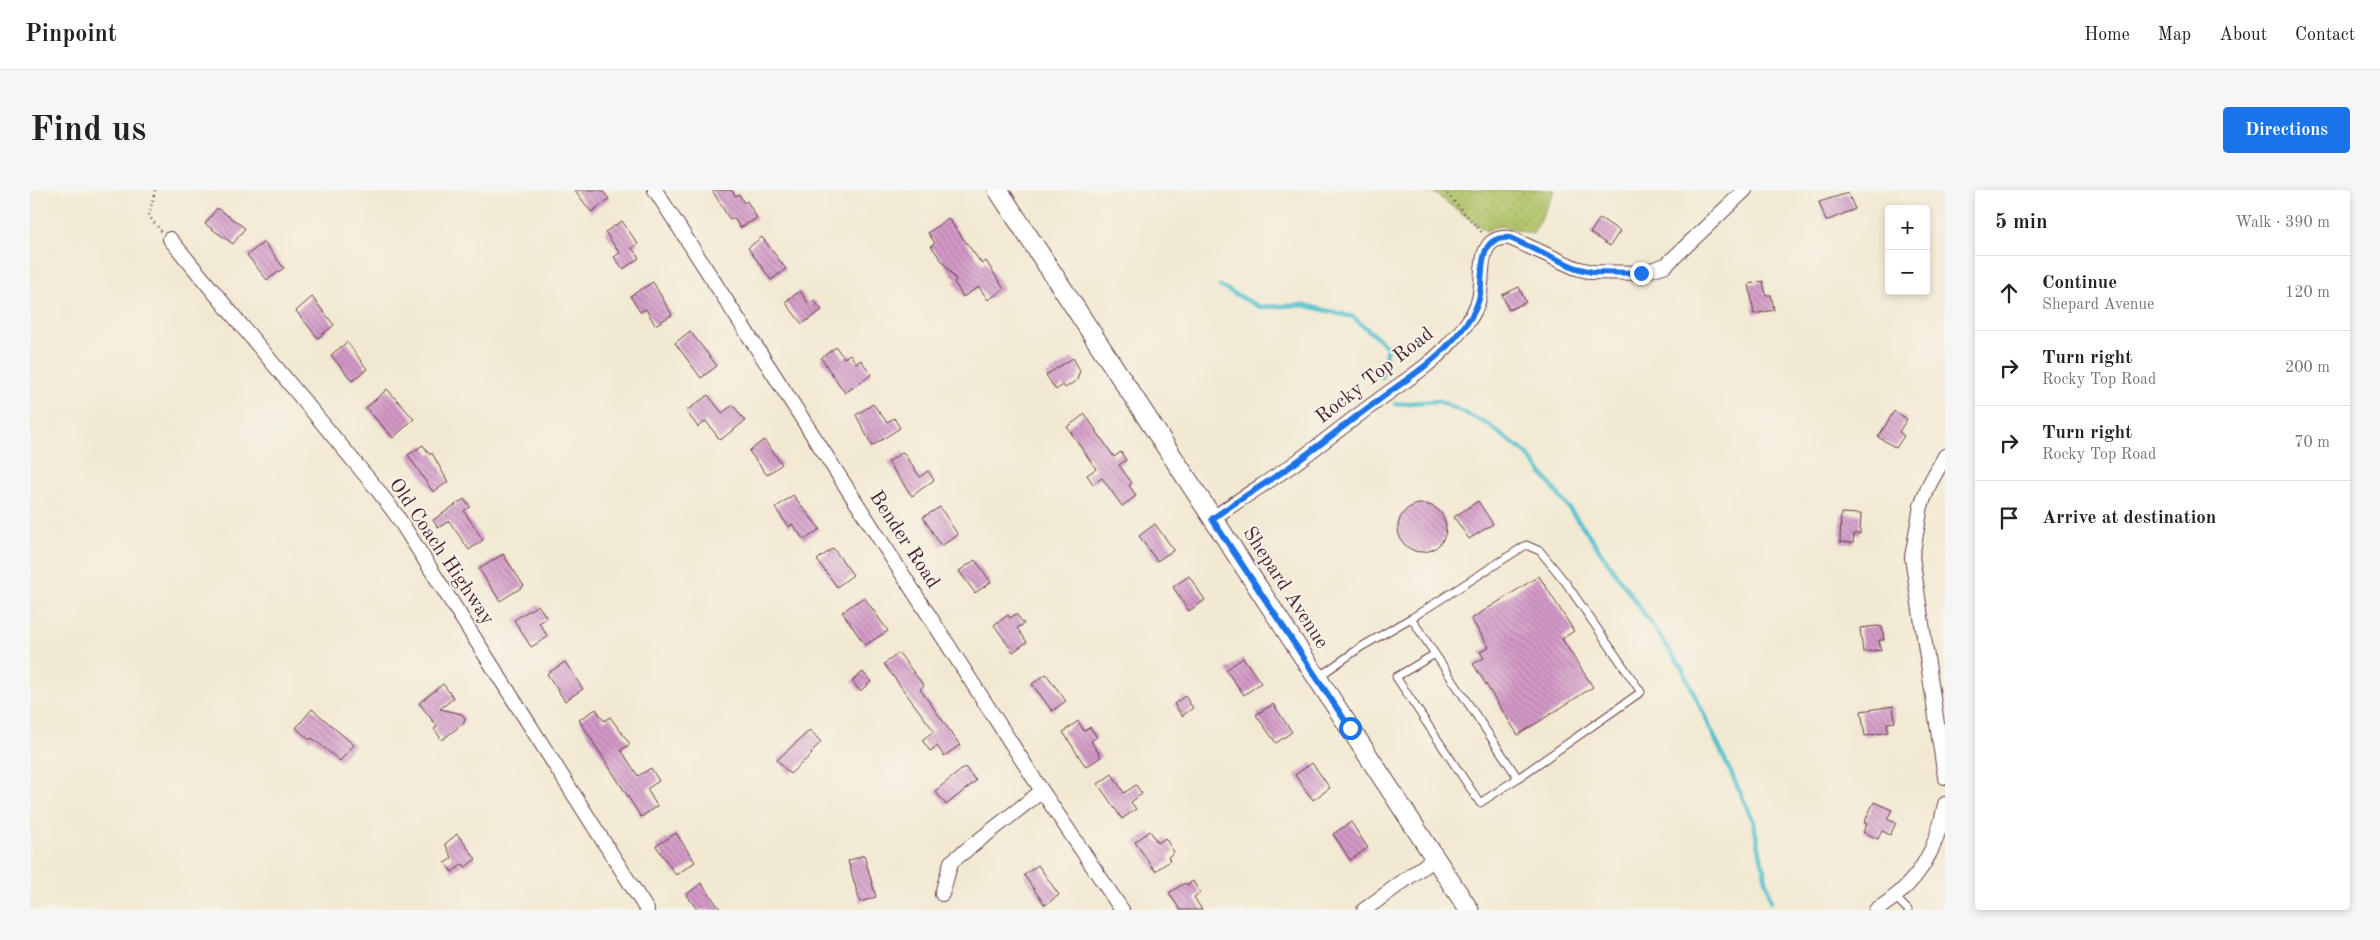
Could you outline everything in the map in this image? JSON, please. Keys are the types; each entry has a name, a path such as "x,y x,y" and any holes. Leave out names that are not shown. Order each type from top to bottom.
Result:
{"main road":[{"name":"Shepard Avenue","path":"998,190 1469,910"}],"street":[{"name":"Bender Road","path":"655,190 1042,790 1122,910"},
{"path":"1491,242 1501,237 1510,238 1563,263 1592,272 1621,274 1648,272 1666,265 1676,257 1745,190"},
{"name":"Old Coach Highway","path":"170,239 376,488 397,516 648,910"},
{"name":"Rocky Top Road","path":"1212,519 1336,433 1427,365 1446,347 1469,320 1474,311 1481,288 1484,252 1491,242"},
{"path":"1945,456 1930,483 1921,506 1912,557 1945,777"},
{"path":"942,894 951,862 1042,790"},
{"path":"1876,910 1909,883 1927,860 1940,830 1945,804"},
{"path":"1364,910 1435,858"}],"lane":[{"path":"1317,678 1526,545 1540,551 1566,583 1641,692 1480,803 1396,676 1435,654"},
{"path":"1410,619 1518,778"},
{"path":"1895,896 1908,910"}],"path":[{"path":"154,190 149,216 170,239"},
{"path":"1444,190 1491,242"}],"green space":[{"path":"1430,190 1555,190 1533,234 1498,225 1486,231"}],"building":[{"path":"575,190 602,190 609,199 591,212"},
{"path":"712,190 732,190 735,196 739,194 744,203 747,201 757,218 740,228 734,218 730,220"},
{"path":"1848,193 1855,209 1826,221 1819,202"},
{"path":"217,208 245,228 233,244 205,224"},
{"path":"948,218 982,264 986,261 1004,289 988,300 979,287 963,297 954,282 956,280 931,246 935,243 928,233"},
{"path":"1600,218 1620,231 1610,246 1590,233"},
{"path":"622,221 638,244 632,248 639,258 623,269 614,257 620,253 605,232"},
{"path":"762,237 786,269 771,280 748,248"},
{"path":"264,242 284,268 267,280 247,255"},
{"path":"1763,281 1766,295 1771,295 1774,310 1754,314 1749,284"},
{"path":"653,282 672,315 655,325 646,309 640,312 630,296"},
{"path":"1519,287 1526,302 1509,310 1502,295"},
{"path":"800,291 809,304 814,300 822,310 802,324 785,302"},
{"path":"312,297 334,325 318,338 296,311"},
{"path":"690,331 717,366 701,378 675,343"},
{"path":"347,342 367,369 352,381 331,355"},
{"path":"836,347 844,358 850,354 856,363 861,360 871,375 845,393 821,358"},
{"path":"1073,358 1080,370 1077,380 1065,388 1063,385 1056,390 1046,375"},
{"path":"387,389 414,419 393,438 366,408"},
{"path":"708,395 722,413 733,405 745,421 720,440 706,421 698,427 686,411"},
{"path":"873,404 887,422 894,418 900,428 872,446 856,415"},
{"path":"1894,411 1907,419 1899,432 1904,436 1896,448 1878,437"},
{"path":"1085,414 1114,457 1121,452 1126,460 1119,465 1132,483 1129,485 1136,496 1122,506 1102,478 1093,484 1087,475 1096,469 1067,427"},
{"path":"764,440 782,464 767,475 749,451"},
{"path":"423,445 430,455 432,453 448,482 433,492 408,455"},
{"path":"903,452 920,477 928,471 934,480 912,496 888,462"},
{"path":"793,495 820,529 804,540 792,524 789,527 775,508"},
{"path":"464,499 470,507 464,511 483,540 469,550 449,521 438,528 433,520"},
{"path":"1478,501 1493,524 1469,539 1454,517"},
{"path":"1417,504 1427,504 1436,508 1442,514 1445,519 1445,537 1436,548 1427,552 1417,552 1408,548 1402,542 1398,533 1398,523 1402,514 1408,508"},
{"path":"940,507 958,535 941,546 923,517"},
{"path":"1841,513 1861,514 1860,534 1854,534 1853,543 1840,542"},
{"path":"1155,524 1174,550 1157,561 1139,536"},
{"path":"833,548 853,575 837,587 817,560"},
{"path":"503,554 524,586 500,601 479,569"},
{"path":"975,560 991,582 975,593 959,571"},
{"path":"1189,576 1205,600 1189,611 1173,587"},
{"path":"1539,576 1574,631 1562,639 1593,687 1518,735 1473,664 1484,658 1480,652 1489,647 1471,619"},
{"path":"864,597 888,631 865,645 842,612"},
{"path":"538,605 547,618 539,623 548,637 531,647 514,620"},
{"path":"1016,614 1024,624 1017,628 1027,642 1013,652 994,625 1008,615 1010,618"},
{"path":"1882,627 1884,640 1879,640 1881,650 1863,652 1860,628"},
{"path":"899,653 924,686 920,689 960,745 944,756 937,746 930,751 922,740 934,731 884,664"},
{"path":"1243,658 1261,683 1244,695 1226,670"},
{"path":"565,662 583,689 565,701 547,674"},
{"path":"863,672 871,682 860,691 852,681"},
{"path":"1046,674 1066,701 1052,711 1032,684"},
{"path":"443,684 454,698 440,709 462,714 465,718 464,723 442,740 434,729 437,726 419,703"},
{"path":"1185,696 1193,708 1182,716 1174,704"},
{"path":"1273,704 1292,732 1276,743 1256,715"},
{"path":"1893,706 1895,722 1887,723 1888,732 1865,736 1861,711"},
{"path":"312,709 354,745 340,761 312,738 310,740 296,728"},
{"path":"596,709 604,721 610,717 630,744 621,750 638,776 651,768 659,781 647,789 657,806 641,817 579,720"},
{"path":"1078,721 1084,731 1090,727 1097,737 1091,741 1101,757 1086,767 1063,732"},
{"path":"810,730 821,742 811,752 812,754 790,774 777,760"},
{"path":"1312,763 1330,788 1313,800 1295,775"},
{"path":"965,767 976,781 946,805 935,791"},
{"path":"1112,774 1124,793 1136,785 1142,794 1131,802 1136,809 1122,819 1098,784"},
{"path":"1874,802 1892,810 1887,819 1896,823 1890,835 1882,831 1878,839 1863,832 1867,824 1864,823"},
{"path":"1351,822 1368,848 1350,860 1333,834"},
{"path":"1150,831 1158,843 1165,838 1174,852 1168,857 1170,861 1155,871 1135,842"},
{"path":"676,833 695,862 676,875 656,846"},
{"path":"457,834 476,859 465,867 463,864 452,872 445,863 452,858 445,844"},
{"path":"864,855 876,897 860,902 848,861"},
{"path":"1038,865 1059,895 1045,905 1024,875"},
{"path":"1193,881 1200,893 1194,897 1202,910 1180,910 1169,893 1185,883 1187,885"},
{"path":"701,883 721,910 698,910 686,895"}],"waterway":[{"path":"1220,286 1260,307 1304,305 1353,317 1387,346 1382,377"},
{"path":"1395,404 1439,401 1486,423 1527,454 1584,528 1682,668 1753,820 1771,902"}],"route":[{"path":"1350,728 1212,519 1336,433 1427,365 1446,347 1469,320 1479,300 1484,252 1494,240 1501,237 1510,238 1563,263 1592,272 1641,273"}]}
